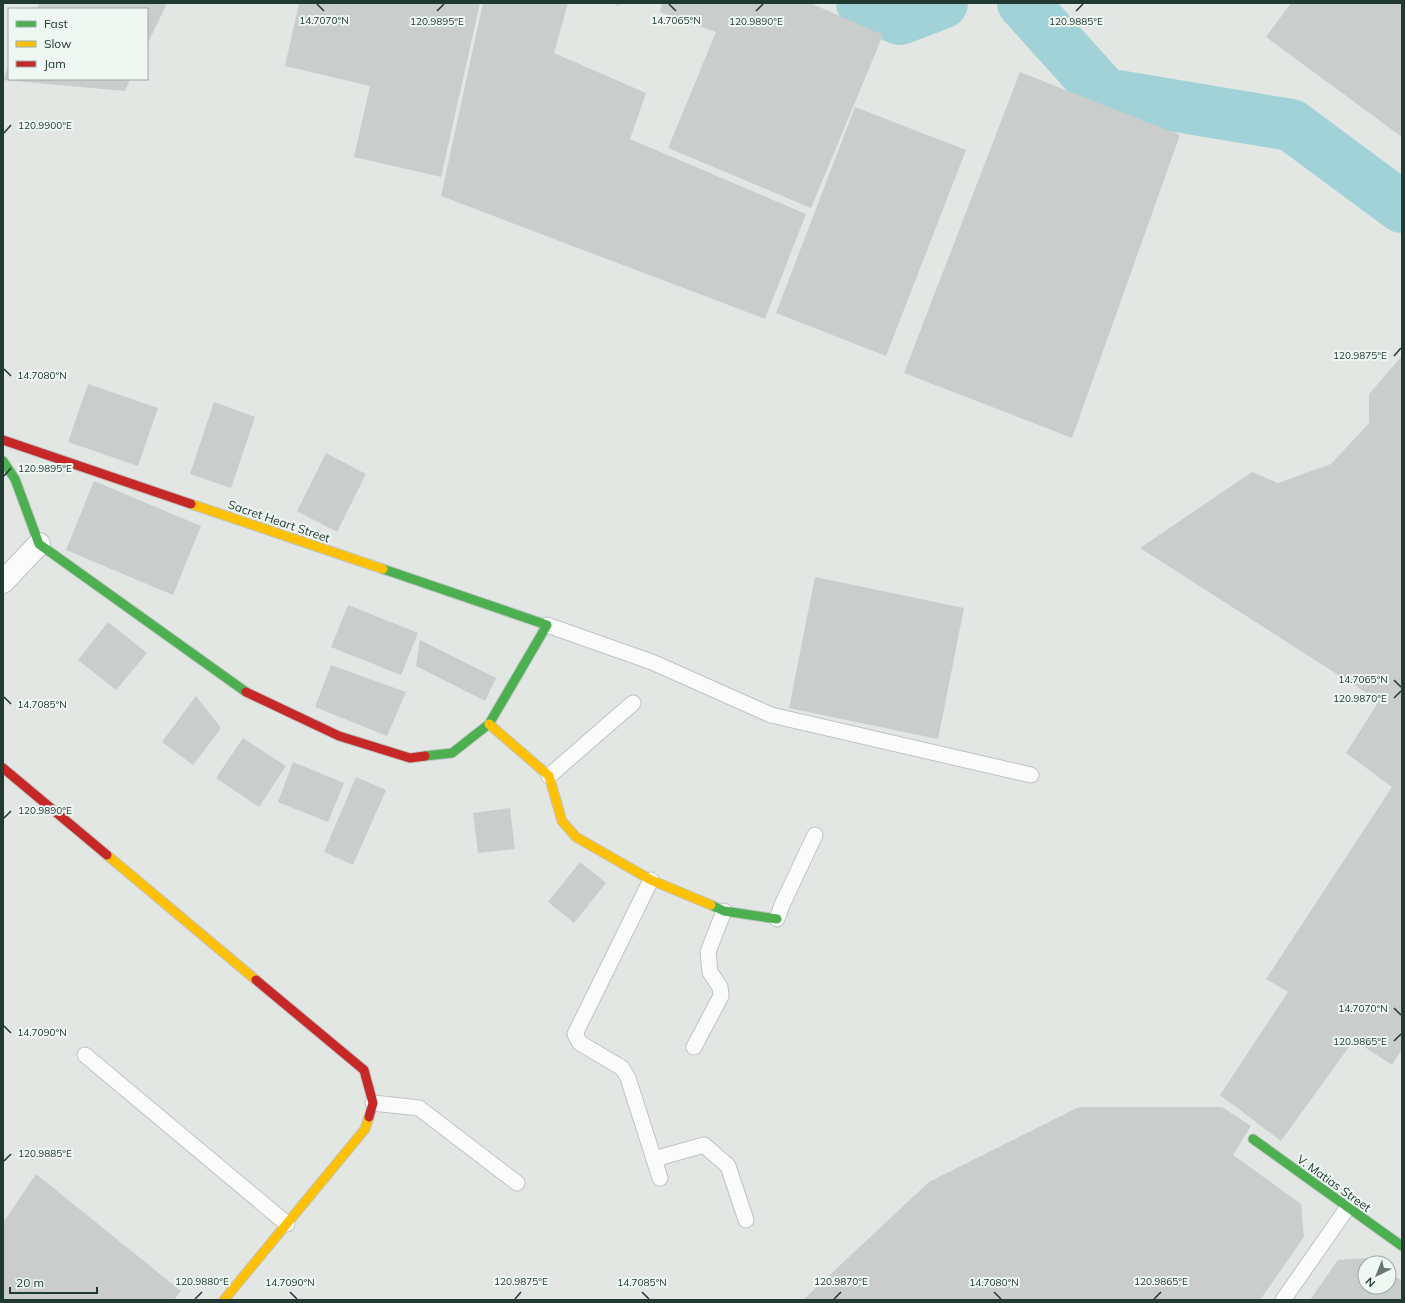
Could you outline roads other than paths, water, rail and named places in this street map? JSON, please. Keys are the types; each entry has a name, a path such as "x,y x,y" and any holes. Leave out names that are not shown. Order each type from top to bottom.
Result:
{"street":[{"name":"Sacret Heart Street","path":"3,440 547,625"},
{"path":"3,461 15,479 39,544 240,690 339,736 410,758 452,753 489,724 547,625"},
{"path":"3,582 39,544"},
{"path":"489,724 549,776 562,821 576,837 651,880 724,911 777,919"},
{"path":"3,768 364,1070 373,1103 365,1129 224,1300"},
{"name":"V. Matias Street","path":"1253,1139 1402,1246"}],"lane":[{"path":"547,625 652,662 771,715 1031,776"},
{"path":"549,776 633,703"},
{"path":"777,919 782,905 815,835"},
{"path":"651,880 575,1034 580,1042 622,1068 628,1078 660,1178"},
{"path":"694,1047 721,996 720,987 710,972 708,952 724,911"},
{"path":"85,1055 287,1224"},
{"path":"373,1103 419,1108 517,1183"},
{"path":"654,1159 704,1145 728,1166 746,1220"},
{"path":"1283,1300 1348,1207"}],"waterway":[{"path":"862,3 900,19 942,3"},
{"path":"1023,3 1105,94 1291,125 1402,207"}]}
